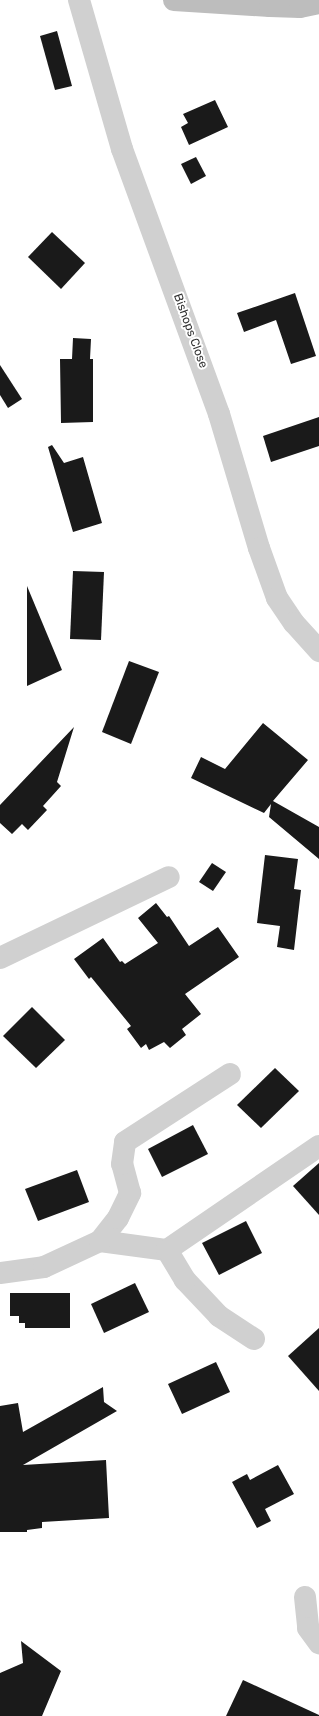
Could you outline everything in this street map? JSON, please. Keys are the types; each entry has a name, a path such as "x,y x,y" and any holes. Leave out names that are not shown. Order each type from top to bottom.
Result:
{"street":[{"name":"Bishops Close","path":"79,0 108,107 122,150 219,414 258,548 278,598 294,623 319,651"},
{"path":"174,0 300,7 319,3"},
{"path":"0,958 169,877"},
{"path":"0,1273 44,1267 100,1241 118,1218 130,1194 122,1164 125,1142 230,1074"},
{"path":"100,1241 167,1250 319,1146"},
{"path":"167,1250 185,1280 219,1316 254,1339"},
{"path":"305,1597 308,1628 319,1643"}],"building":[{"path":"57,31 72,86 55,90 40,36"},
{"path":"215,100 228,127 189,145 181,127 188,123 183,114"},
{"path":"196,157 206,176 191,184 181,164"},
{"path":"52,232 85,263 61,289 28,257"},
{"path":"295,293 316,356 291,364 276,320 244,332 237,313"},
{"path":"73,338 91,339 90,359 93,359 93,422 61,423 60,359 72,359"},
{"path":"0,365 22,399 8,408 0,395"},
{"path":"319,417 319,446 271,462 263,436"},
{"path":"52,445 64,463 83,457 102,523 73,532 48,447"},
{"path":"73,571 104,572 101,640 70,639"},
{"path":"27,586 62,670 27,686"},
{"path":"129,661 159,672 131,744 102,732"},
{"path":"263,723 308,760 273,801 319,827 319,859 269,817 271,804 264,813 191,778 201,757 225,769"},
{"path":"74,727 57,782 61,786 43,806 47,810 28,830 22,824 12,834 0,823 0,805"},
{"path":"265,855 298,859 294,889 301,890 294,950 277,947 280,926 257,923"},
{"path":"212,863 226,872 213,891 199,882"},
{"path":"156,903 167,917 169,916 189,946 218,927 239,957 185,994 201,1014 182,1029 186,1035 170,1048 164,1042 149,1050 146,1044 141,1048 127,1029 131,1026 91,977 89,979 74,959 103,938 120,962 122,961 125,964 158,943 138,918"},
{"path":"32,1007 65,1040 36,1068 3,1036"},
{"path":"275,1068 299,1091 261,1128 237,1105"},
{"path":"193,1125 208,1154 162,1177 148,1149"},
{"path":"319,1163 319,1215 293,1186"},
{"path":"77,1170 89,1202 38,1221 25,1189"},
{"path":"246,1221 262,1253 219,1275 202,1243"},
{"path":"135,1283 149,1312 104,1333 91,1304"},
{"path":"10,1293 70,1293 70,1328 25,1328 25,1323 19,1323 19,1316 10,1316"},
{"path":"319,1328 319,1391 288,1356"},
{"path":"216,1362 230,1392 182,1414 168,1384"},
{"path":"103,1387 104,1402 117,1411 23,1465 106,1460 109,1518 42,1522 42,1528 27,1530 27,1532 0,1532 0,1406 18,1403 23,1432"},
{"path":"278,1465 294,1494 265,1509 271,1521 257,1528 232,1482 247,1474 250,1480"},
{"path":"21,1641 61,1671 42,1716 0,1716 0,1673 23,1663"},
{"path":"243,1680 319,1715 319,1716 226,1716"}]}
